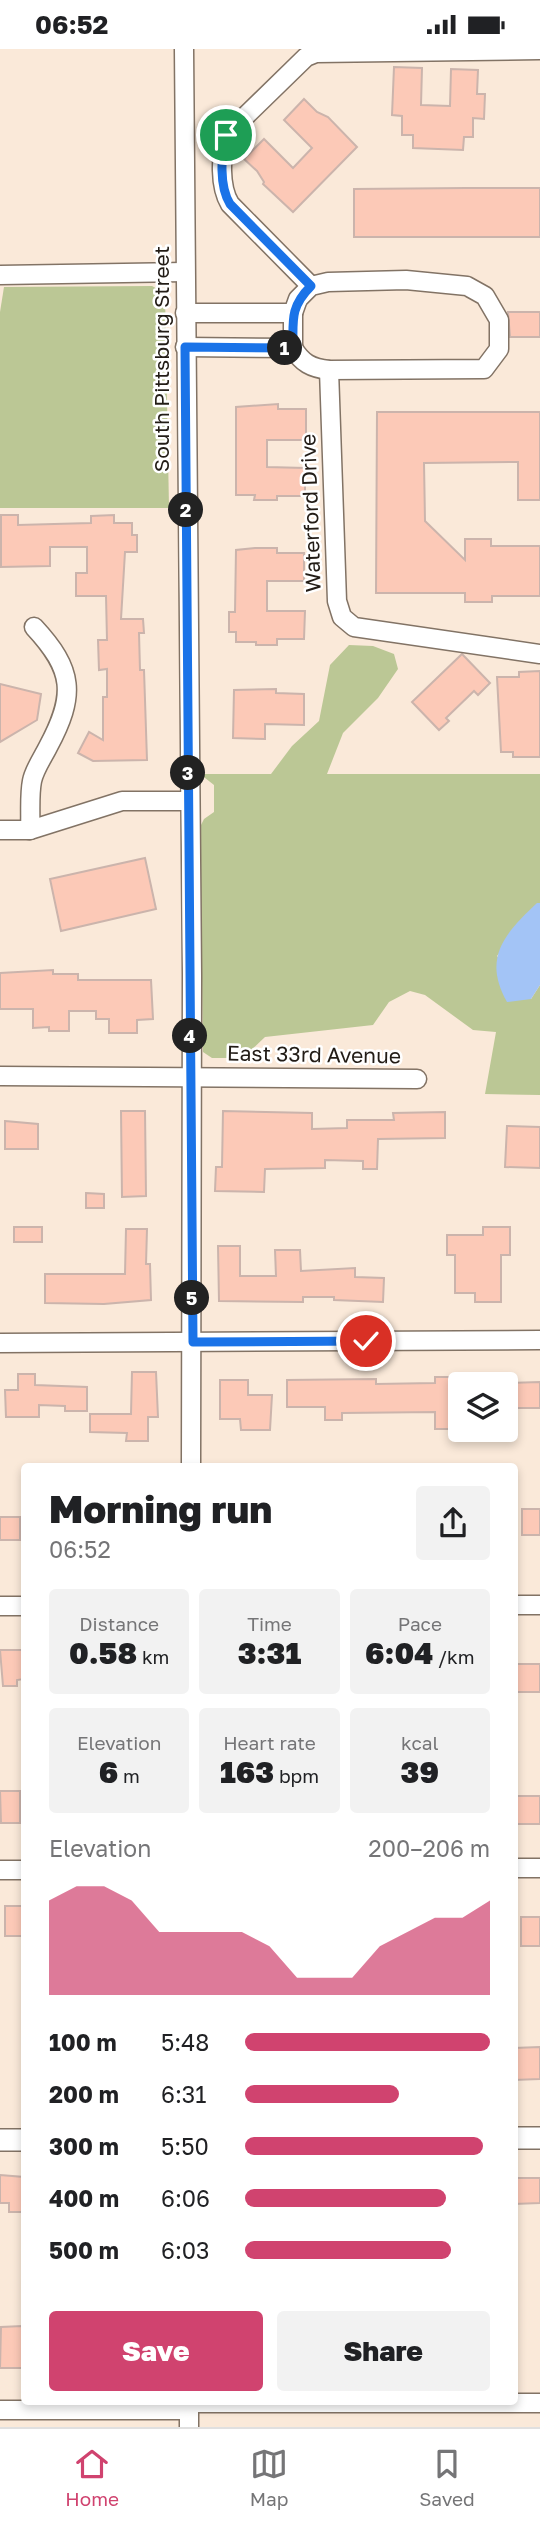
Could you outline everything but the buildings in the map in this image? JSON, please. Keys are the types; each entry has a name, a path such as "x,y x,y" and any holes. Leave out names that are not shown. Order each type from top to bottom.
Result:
{"street":[{"name":"South Pittsburg Street","path":"184,49 188,801 192,975 191,1463"},
{"path":"311,286 230,204 223,192 223,148 226,135 306,57 316,53 540,50"},
{"path":"0,275 184,272"},
{"path":"360,280 440,282 467,286 485,296 499,320 499,349 484,369 317,369 301,362 293,348 293,313 298,299 311,286 360,280"},
{"path":"185,313 293,313"},
{"path":"185,347 293,348"},
{"name":"Waterford Drive","path":"330,370 337,601 341,617 354,627 378,632 422,635 540,654"},
{"path":"30,829 32,779 59,726 67,700 66,675 56,650 34,627"},
{"path":"0,829 30,829 122,801 188,801"},
{"name":"East 33rd Avenue","path":"0,1076 416,1079"},
{"path":"0,1343 540,1340"},
{"path":"518,1605 540,1605"},
{"path":"0,1606 21,1606"},
{"path":"518,1868 540,1868"},
{"path":"0,1870 21,1870"},
{"path":"518,2138 540,2138"},
{"path":"0,2140 21,2140"},
{"path":"518,2403 540,2403"},
{"path":"0,2410 189,2410 440,2405"}],"green space":[{"path":"152,286 165,293 169,508 0,508 0,312 4,287"},
{"path":"349,645 373,646 394,654 398,669 378,698 343,733 327,774 540,774 540,903 497,956 531,999 540,985 540,1095 485,1094 496,1032 473,1030 425,995 410,991 389,1002 373,1025 265,1037 247,1054 229,1058 212,1058 203,1052 200,827 204,819 214,812 214,785 200,774 271,774 292,746 319,721 330,665"}],"water":[{"path":"537,903 540,903 540,985 531,999 507,1002 500,986 497,959 507,936"}],"route":[{"path":"226,135 223,148 223,192 230,204 311,286 298,299 293,313 293,348 185,347 193,1342 366,1341"}]}
